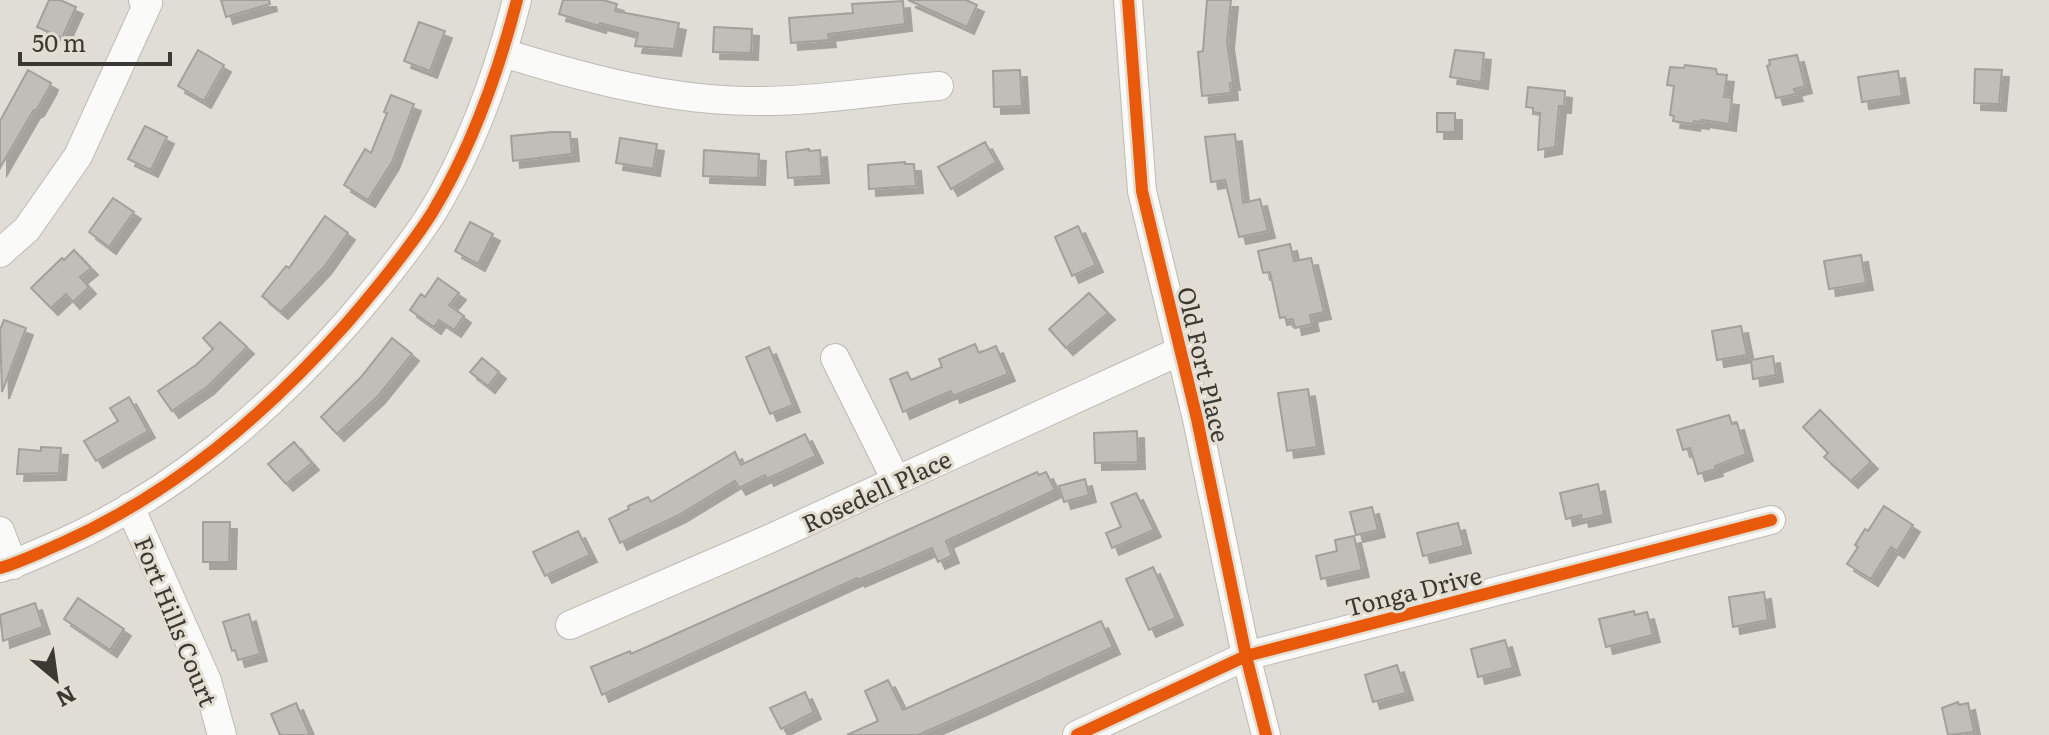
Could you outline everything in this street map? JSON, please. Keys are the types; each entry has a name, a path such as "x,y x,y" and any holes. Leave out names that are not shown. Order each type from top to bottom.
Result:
{"street":[{"path":"0,531 7,566 99,526 182,475 228,441 303,370 368,299 431,214 480,118 504,53 517,0"},
{"name":"Old Fort Place","path":"1128,0 1142,191 1197,419 1246,656 1266,735"},
{"path":"0,253 27,229 78,156 146,1"},
{"path":"504,53 581,76 681,97 762,101 939,86"},
{"name":"Rosedell Place","path":"570,625 769,539 1180,351"},
{"path":"835,358 896,480"},
{"name":"Fort Hills Court","path":"130,507 207,681 222,735"},
{"name":"Tonga Drive","path":"1077,735 1246,656 1771,520"}],"building":[{"path":"49,0 60,0 76,7 62,38 37,27"},
{"path":"221,0 269,0 270,4 226,17"},
{"path":"563,0 603,0 617,4 615,11 679,23 674,49 635,46 638,33 559,14"},
{"path":"908,0 966,0 977,5 967,27"},
{"path":"1207,0 1231,0 1227,42 1233,83 1230,83 1231,93 1202,96 1198,52 1203,51"},
{"path":"903,1 905,24 828,34 829,40 791,43 789,18 853,13 852,4"},
{"path":"419,22 445,31 430,71 404,61"},
{"path":"714,27 752,29 751,53 713,52"},
{"path":"198,50 224,65 204,101 178,86"},
{"path":"1455,50 1484,53 1481,82 1450,77"},
{"path":"1797,55 1805,86 1794,89 1796,94 1776,98 1767,66 1770,65 1769,60"},
{"path":"1685,65 1716,69 1717,74 1727,75 1724,97 1732,98 1729,124 1702,120 1693,124 1673,121 1674,116 1670,115 1674,86 1667,85 1670,67 1684,68"},
{"path":"1975,69 2002,70 1999,104 1974,103"},
{"path":"28,70 51,83 0,168 0,121"},
{"path":"1020,70 1022,106 994,107 993,71"},
{"path":"1898,71 1902,96 1862,102 1858,77"},
{"path":"1528,87 1565,91 1564,106 1559,106 1555,147 1538,150 1540,113 1526,107"},
{"path":"391,95 414,104 392,162 368,200 344,185 365,149 371,153"},
{"path":"1437,113 1455,113 1455,132 1437,132"},
{"path":"145,126 167,137 151,170 128,159"},
{"path":"570,132 572,154 513,161 511,136"},
{"path":"1235,134 1243,203 1260,199 1268,231 1239,237 1225,180 1211,182 1205,137"},
{"path":"620,138 657,144 653,169 616,163"},
{"path":"985,142 996,162 951,189 938,167"},
{"path":"704,150 759,154 758,178 703,176"},
{"path":"820,150 822,176 788,178 786,152"},
{"path":"914,164 916,186 869,189 868,165"},
{"path":"113,198 134,212 109,247 89,232"},
{"path":"325,216 348,233 324,267 281,312 262,296 286,266 289,268"},
{"path":"470,222 493,234 478,264 455,251"},
{"path":"1078,226 1096,265 1072,276 1055,237"},
{"path":"1290,244 1294,261 1311,258 1324,312 1310,315 1312,324 1295,328 1293,319 1280,318 1270,272 1263,273 1258,251"},
{"path":"74,250 91,268 80,277 89,287 73,302 66,294 51,308 31,288"},
{"path":"1861,255 1866,283 1829,289 1824,261"},
{"path":"438,278 459,293 449,305 464,316 454,330 439,320 434,327 410,310 421,294 425,297"},
{"path":"1089,293 1108,313 1066,348 1049,329"},
{"path":"4,320 26,328 2,392 0,330"},
{"path":"220,322 247,347 207,387 172,411 158,391 213,349 203,338"},
{"path":"1741,326 1747,355 1717,360 1712,331"},
{"path":"392,338 412,354 378,396 337,434 321,417 361,377"},
{"path":"975,344 979,353 996,346 1008,374 953,396 951,391 903,412 890,379 907,372 911,380 942,367 939,359"},
{"path":"769,347 793,405 770,414 746,357"},
{"path":"1773,356 1776,375 1753,379 1751,360"},
{"path":"482,358 499,372 488,386 470,372"},
{"path":"1308,389 1317,447 1287,451 1278,393"},
{"path":"129,397 148,431 96,461 84,441 118,421 110,408"},
{"path":"1820,410 1871,462 1851,481 1824,457 1828,453 1803,427"},
{"path":"1729,415 1732,424 1737,423 1746,454 1698,474 1690,448 1683,450 1677,430"},
{"path":"1137,431 1138,462 1095,463 1094,433"},
{"path":"805,434 816,456 767,479 765,475 739,488 735,481 679,515 620,543 609,519 629,509 628,506 648,497 651,502 735,452 741,465"},
{"path":"294,442 312,463 286,484 268,464"},
{"path":"41,447 61,448 59,473 17,474 19,449 41,451"},
{"path":"1037,472 1039,475 1046,472 1055,490 946,541 952,556 938,562 932,548 857,578 602,695 591,667 630,651 631,654"},
{"path":"1085,479 1089,495 1064,502 1059,486"},
{"path":"1598,484 1604,515 1582,520 1581,515 1566,519 1560,493"},
{"path":"1136,493 1154,530 1112,548 1106,533 1121,527 1111,503"},
{"path":"1884,506 1913,525 1897,551 1891,547 1871,579 1847,564 1865,529 1868,531"},
{"path":"1372,507 1378,530 1356,535 1350,512"},
{"path":"203,522 230,522 229,562 203,562"},
{"path":"1458,523 1464,546 1423,556 1417,533"},
{"path":"578,531 590,555 545,576 533,552"},
{"path":"1354,536 1362,570 1321,579 1316,556 1337,551 1335,540"},
{"path":"1153,567 1176,618 1149,630 1126,579"},
{"path":"1764,592 1768,620 1733,627 1729,597"},
{"path":"78,598 124,629 110,650 64,619"},
{"path":"35,603 43,627 3,641 0,615"},
{"path":"1634,611 1635,615 1647,612 1653,635 1606,647 1599,619"},
{"path":"249,614 260,654 238,660 223,622"},
{"path":"1101,621 1113,647 982,707 918,735 847,735 878,721 865,691 888,680 903,710"},
{"path":"1505,640 1513,668 1478,677 1471,649"},
{"path":"1397,665 1406,693 1373,702 1365,675"},
{"path":"805,692 814,712 781,729 770,708"},
{"path":"1958,702 1959,705 1968,703 1974,732 1948,735 1942,708"},
{"path":"296,703 310,735 280,735 271,714"}],"cycle path":[{"path":"0,568 103,523 180,475 284,389 347,323 412,242 446,188 482,110 517,0"},
{"path":"1128,0 1142,191 1197,419 1246,656 1266,735"},
{"path":"1077,735 1246,656 1771,520"}]}
